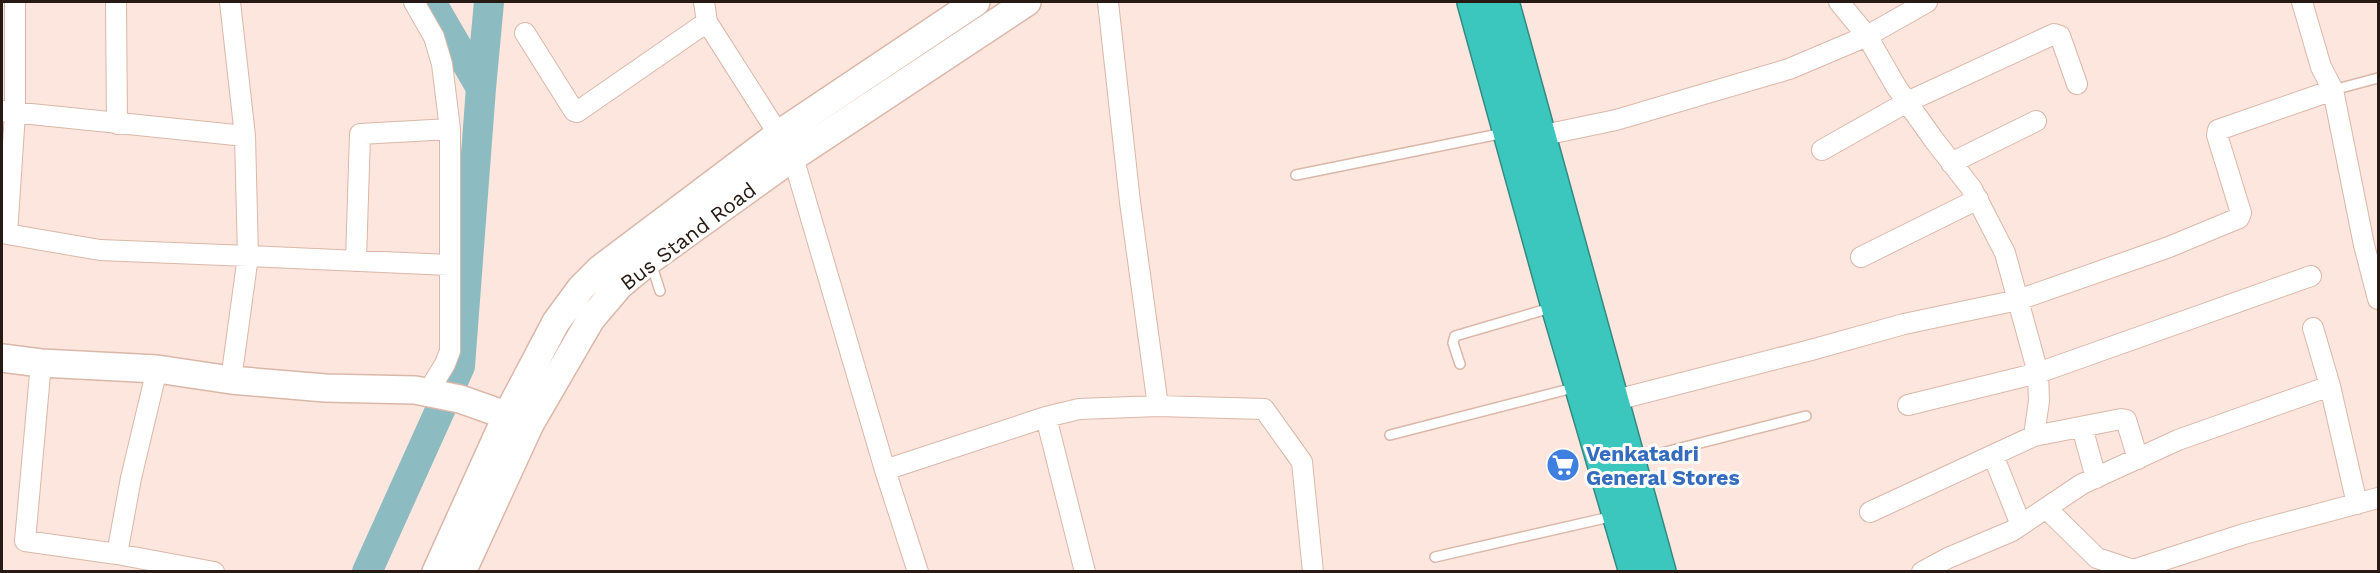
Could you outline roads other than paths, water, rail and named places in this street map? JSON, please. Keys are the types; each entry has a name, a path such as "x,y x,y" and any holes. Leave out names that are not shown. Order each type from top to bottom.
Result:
{"highway":[{"path":"1474,2 1524,134 1612,400 1659,572"},
{"path":"1502,2 1524,134 1558,306 1636,572"}],"street":[{"path":"15,2 4,234 100,250 449,265"},
{"path":"116,2 117,124"},
{"path":"230,2 245,136 248,256 231,380"},
{"path":"414,2 434,37 442,64 450,129 450,351 445,364 442,395"},
{"path":"704,2 707,22 786,145 918,572"},
{"name":"Bus Stand Road","path":"462,572 519,420 566,307 600,269 644,250 976,2"},
{"name":"Bus Stand Road","path":"786,145 1027,2"},
{"path":"1108,2 1130,202 1158,406"},
{"path":"1839,2 1867,36 1907,102 1972,189 2005,253 2038,373 2039,401 2034,436"},
{"path":"1524,134 1616,120 1789,69 1867,36 1927,2"},
{"path":"2302,2 2321,67 2333,90 2364,245 2379,299"},
{"path":"525,33 574,111 577,112 707,22"},
{"path":"1822,150 1907,102 2054,34 2060,36 2077,84"},
{"path":"1612,400 1904,324 2018,300 2169,247 2239,218 2241,213 2217,135 2218,130 2333,90"},
{"path":"8,112 245,136"},
{"path":"1952,163 2036,121"},
{"path":"356,261 360,134 450,129"},
{"path":"1861,257 1978,199"},
{"path":"1908,405 2038,373 2312,276"},
{"path":"2313,328 2330,386 2357,504"},
{"path":"2,358 41,363 157,369 231,380 325,388 442,395 519,420"},
{"path":"41,363 24,539 26,543 117,554 214,572"},
{"path":"117,554 131,478 157,369"},
{"path":"1922,572 1948,558 2012,531 2082,484 2178,440 2330,386"},
{"path":"885,470 1046,417 1079,409 1158,406 1264,409 1302,462 1313,572"},
{"path":"1046,417 1085,572"},
{"path":"1870,512 2034,436 2121,419 2126,420 2138,459"},
{"name":"Bus Stand Road","path":"436,572 519,420"},
{"path":"2082,427 2096,478"},
{"path":"1993,455 2021,525"},
{"path":"2047,509 2097,558 2137,570 2244,534 2379,498"}],"lane":[{"path":"2333,90 2379,78"},
{"path":"1296,175 1524,134"},
{"path":"644,250 660,291"},
{"path":"1460,363 1454,343 1455,336 1558,306"},
{"path":"1390,435 1582,386"},
{"path":"1628,461 1806,416"},
{"path":"1435,557 1620,514"}],"waterway":[{"path":"367,572 460,366 481,88 431,2"},
{"path":"481,88 489,2"}],"place":[{"name":"Venkatadri General Stores","path":"1563,465"}]}
